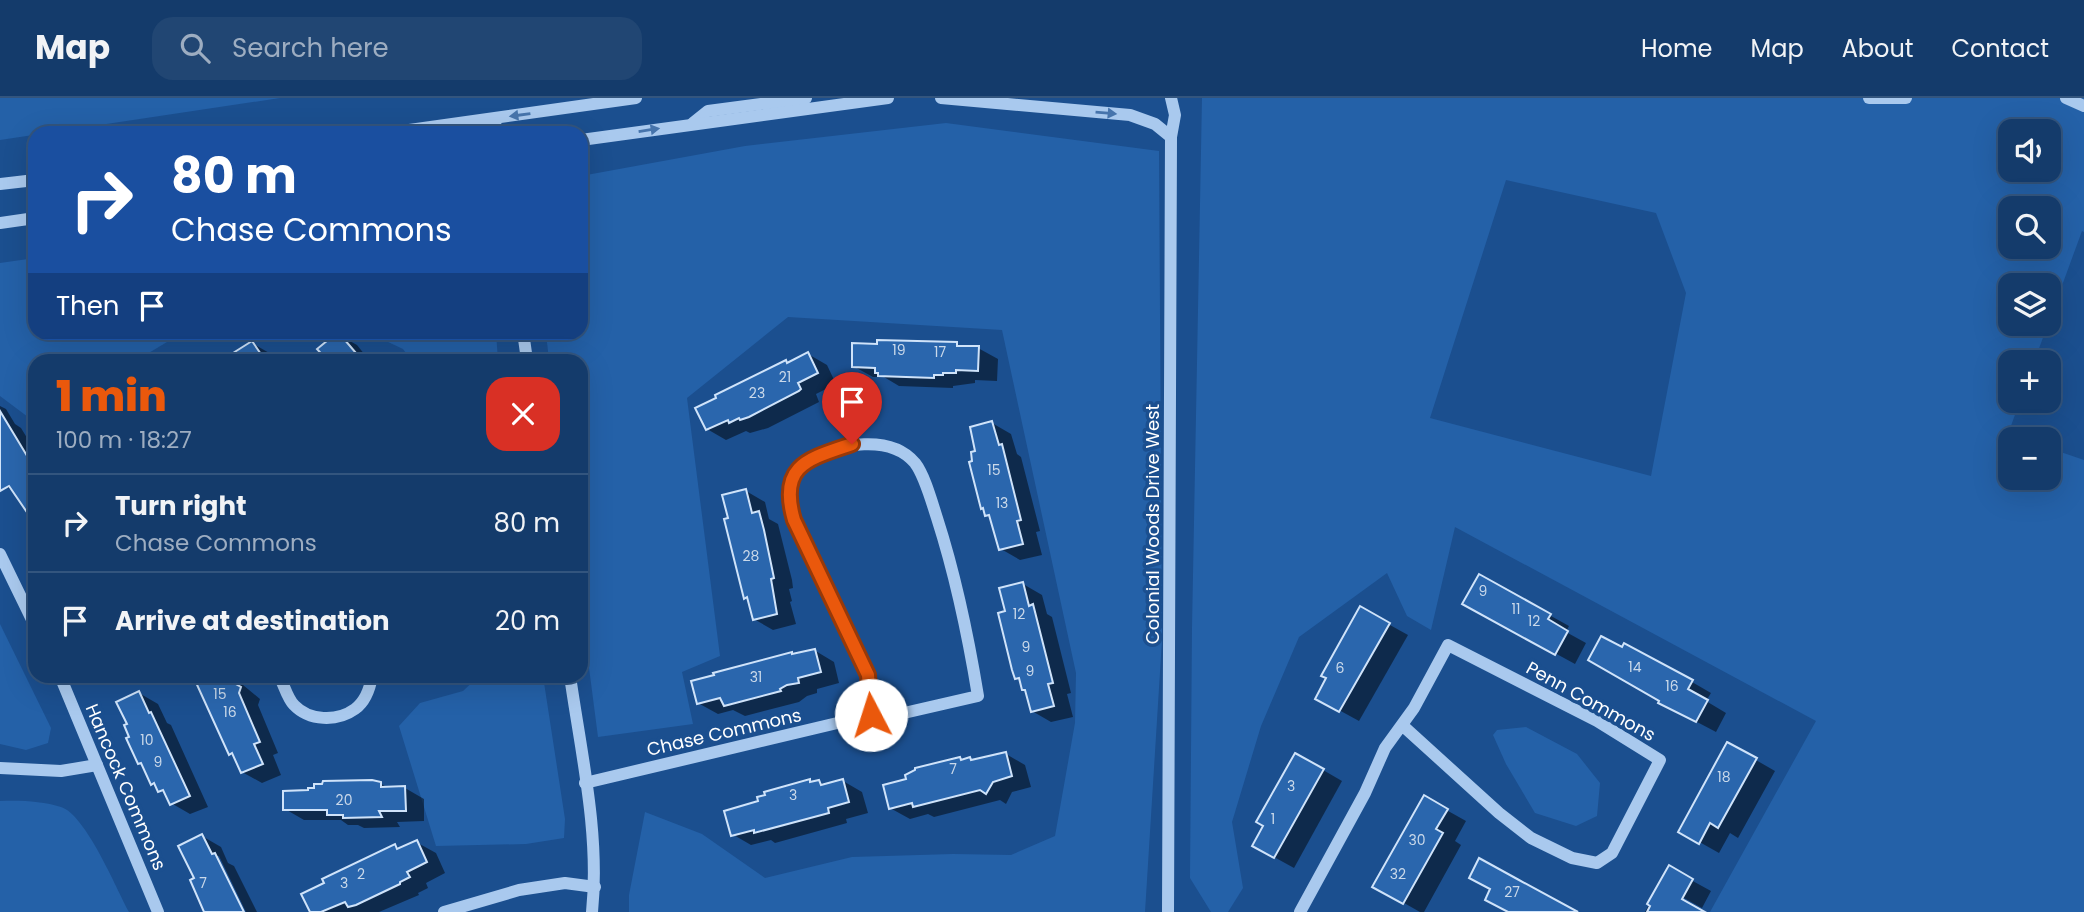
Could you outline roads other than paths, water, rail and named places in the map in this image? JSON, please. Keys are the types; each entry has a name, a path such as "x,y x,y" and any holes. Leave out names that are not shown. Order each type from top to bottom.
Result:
{"street":[{"path":"442,126 636,98"},
{"path":"693,123 708,111 806,98"},
{"path":"588,139 888,98"},
{"path":"940,98 1130,115 1155,124 1171,137"},
{"name":"Colonial Woods Drive West","path":"1168,912 1171,137 1175,115 1171,98"},
{"path":"1869,98 1906,98"},
{"path":"2066,98 2084,106"},
{"path":"495,119 496,126"},
{"path":"0,184 28,181"},
{"path":"0,223 28,219"},
{"name":"Chase Commons","path":"585,783 871,715 891,716 978,696 964,613 951,562 930,496 915,463 903,454 884,446 852,444 819,455 797,468 790,483 789,503 794,520 868,675 871,715"},
{"path":"0,554 28,612"},
{"name":"Penn Commons","path":"1300,912 1365,793 1385,748 1414,708 1448,645 1597,721 1660,760 1612,853 1597,863 1573,858 1531,838 1499,813 1402,725"},
{"name":"Hancock Commons","path":"63,683 159,912"},
{"path":"282,683 293,704 312,718 331,718 355,709 370,690 371,683"},
{"path":"571,683 592,831 592,912"},
{"path":"0,768 61,771 97,765"},
{"path":"444,912 519,890 565,883 594,887"}]}
